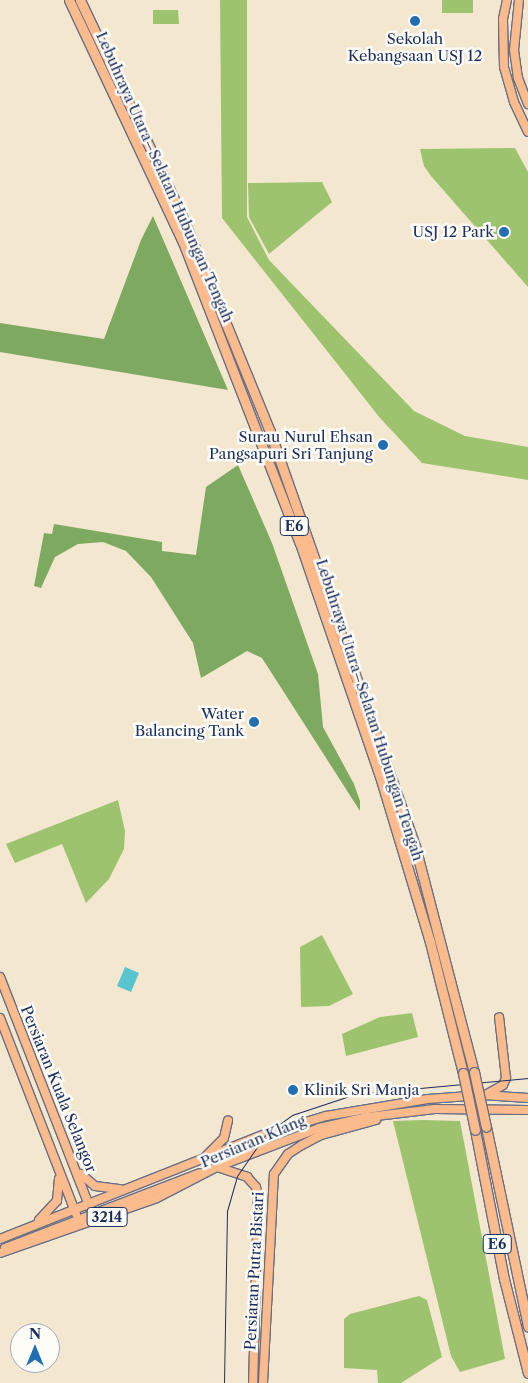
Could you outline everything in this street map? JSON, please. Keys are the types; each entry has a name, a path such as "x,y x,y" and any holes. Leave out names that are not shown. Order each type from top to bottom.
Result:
{"highway":[{"name":"Lebuhraya Utara–Selatan Hubungan Tengah","path":"69,0 183,242 297,534 382,783 430,942 463,1073 504,1279 528,1373"},
{"name":"Lebuhraya Utara–Selatan Hubungan Tengah","path":"80,0 186,224 270,432 416,850 474,1072 528,1327"}],"main road":[{"path":"507,0 503,26 504,67 519,115 528,132"},
{"path":"519,0 515,20 515,58 528,104"},
{"path":"519,115 528,109"},
{"name":"Persiaran Kuala Selangor","path":"0,977 47,1103 76,1166 92,1213"},
{"path":"483,1095 497,1090 506,1078 499,1017"},
{"name":"Persiaran Kuala Selangor","path":"0,1018 78,1218"},
{"name":"Persiaran Klang","path":"0,1239 36,1223 134,1187 204,1157 273,1132 360,1108 483,1095 528,1098"},
{"name":"Persiaran Klang","path":"0,1252 45,1240 157,1198 217,1167 319,1128 390,1114 435,1109 528,1110"},
{"name":"Persiaran Putra Bistari","path":"263,1383 274,1174 288,1154 321,1135 390,1114"},
{"path":"204,1157 224,1138 228,1120"},
{"path":"76,1166 86,1180 95,1186 115,1190 134,1187"},
{"name":"Persiaran Putra Bistari","path":"217,1167 247,1176 256,1187 258,1196 253,1383"},
{"name":"Persiaran Klang","path":"0,1252 78,1218 209,1171"},
{"path":"36,1223 57,1201 59,1172"}],"green space":[{"path":"220,0 247,0 247,217 269,260 414,411 465,436 528,447 528,480 422,463 380,418 222,218"},
{"path":"442,0 473,0 473,13 442,13"},
{"path":"153,10 178,10 179,24 153,24"},
{"name":"USJ 12 Park","path":"515,148 528,172 528,287 431,176 424,166 420,149"},
{"path":"322,182 332,202 269,254 249,217 248,183"},
{"path":"153,216 228,390 0,352 0,323 104,339 141,240"},
{"path":"238,465 272,543 318,674 323,727 354,784 360,801 360,811 262,658 247,651 201,678 193,643 151,577 126,551 103,542 78,544 55,557 41,588 34,586 44,533 52,534 54,524 162,542 162,551 196,555 206,487"},
{"path":"118,800 125,831 124,849 109,879 86,903 62,844 15,863 6,844"},
{"path":"322,935 353,994 329,1006 301,1007 300,947"},
{"path":"412,1013 418,1037 346,1056 342,1034 380,1017"},
{"path":"393,1121 460,1121 505,1359 460,1372 451,1356"},
{"path":"419,1296 427,1300 442,1357 401,1383 378,1383 377,1370 344,1368 344,1319 350,1314"}],"water":[{"path":"125,967 139,973 131,992 117,986"}],"tram line":[{"path":"224,1383 227,1211 237,1176 266,1134 292,1115 355,1094 528,1078"}],"place":[{"name":"Sekolah Kebangsaan USJ 12","path":"415,21"},
{"name":"USJ 12 Park","path":"504,232"},
{"name":"Surau Nurul Ehsan Pangsapuri Sri Tanjung","path":"383,445"},
{"name":"Water Balancing Tank","path":"254,722"},
{"name":"Klinik Sri Manja","path":"293,1090"}]}
